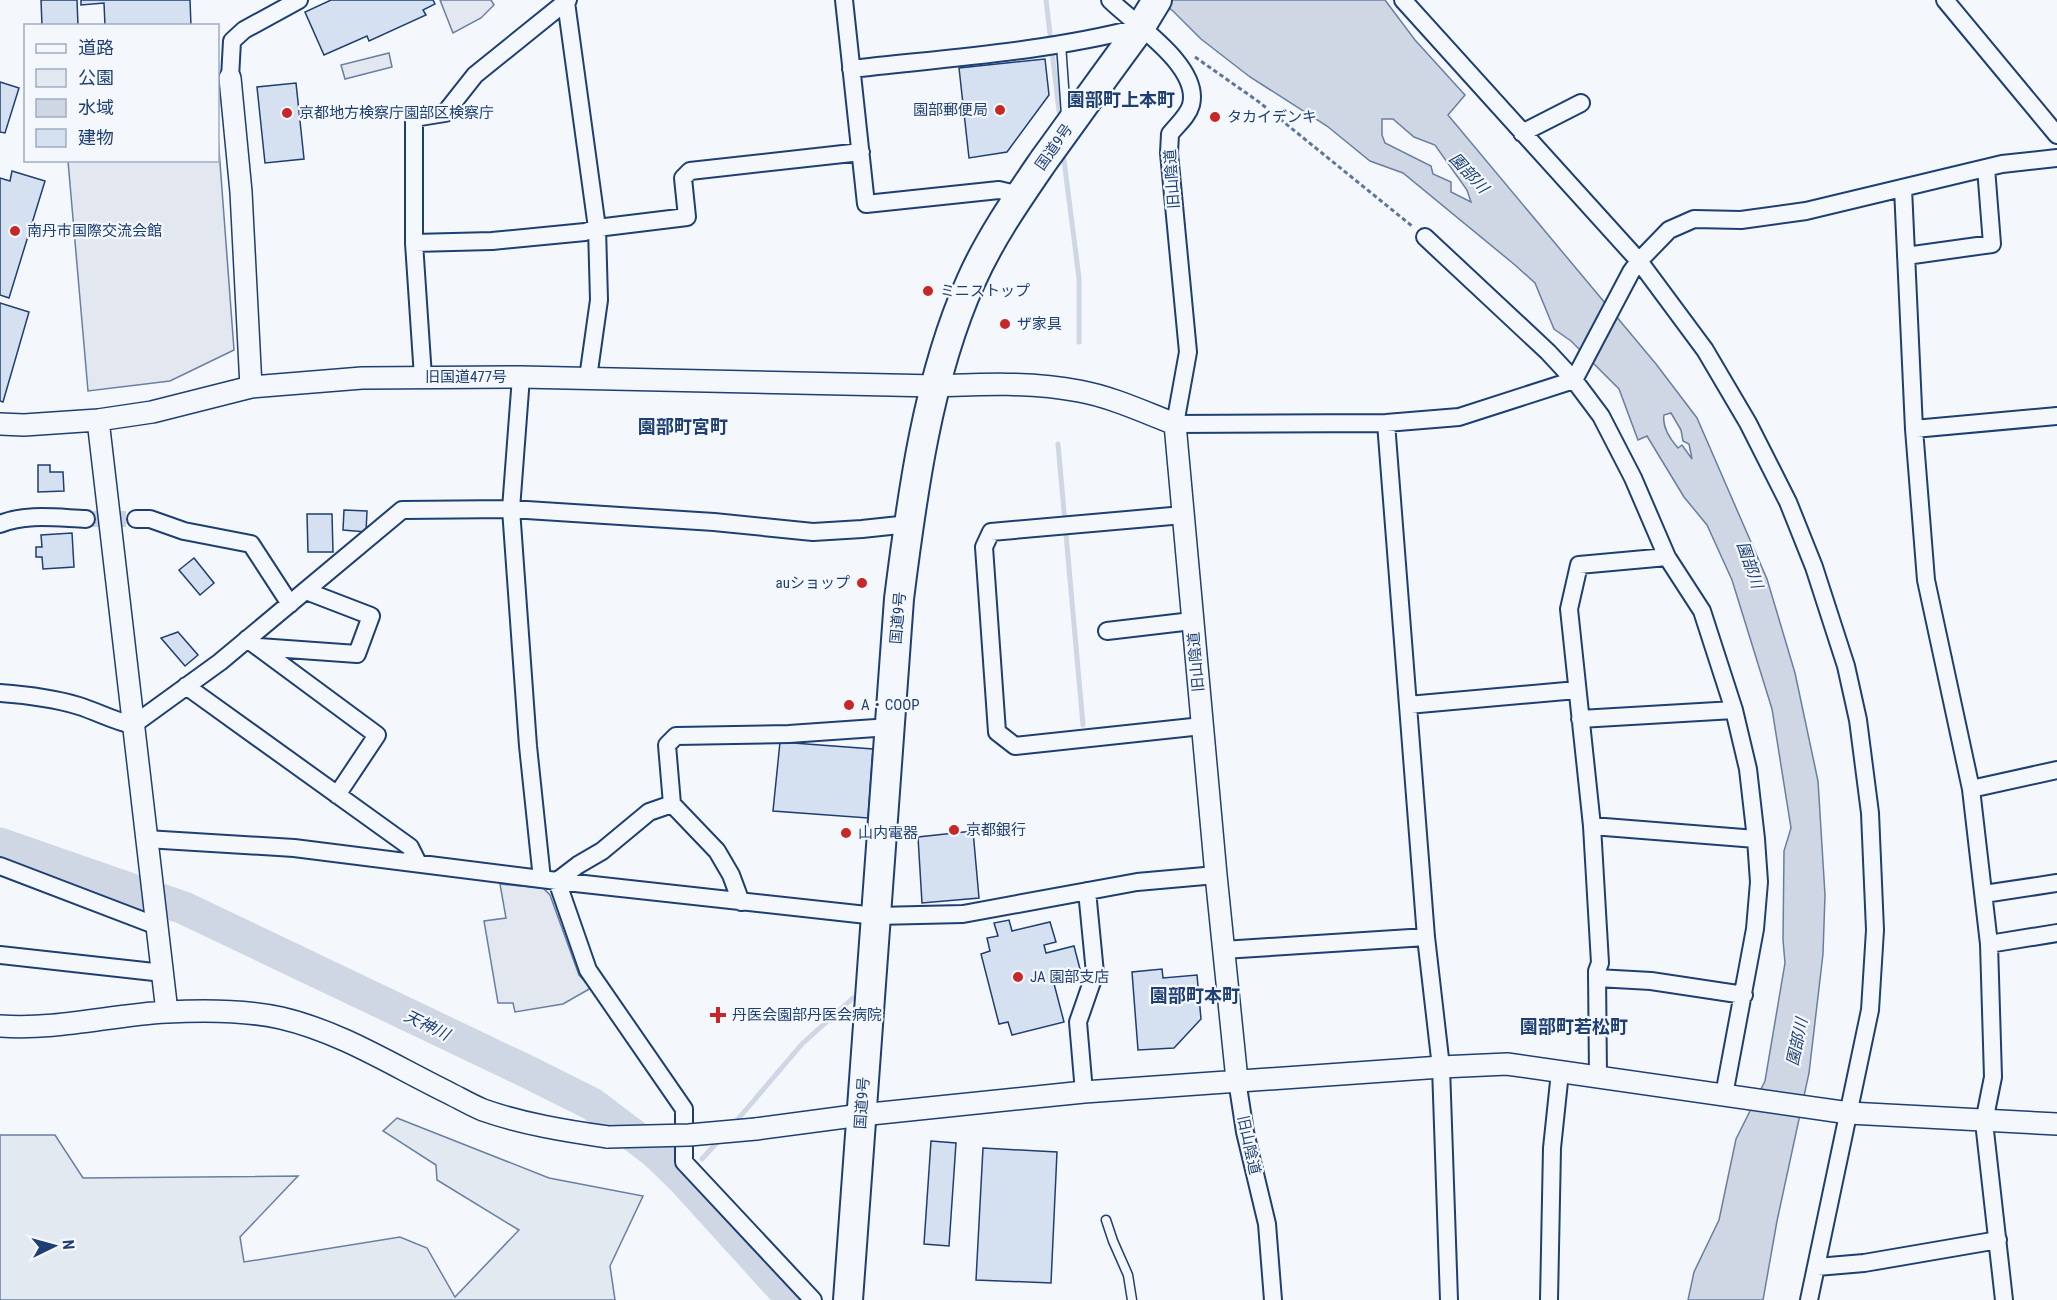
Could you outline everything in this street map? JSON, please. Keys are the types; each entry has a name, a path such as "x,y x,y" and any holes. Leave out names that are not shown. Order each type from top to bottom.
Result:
{"highway":[{"name":"国道9号","path":"848,1300 899,599 917,474 936,386 972,279 1020,195 1067,127 1149,35 1156,2"}],"street":[{"path":"251,387 241,192 230,78 232,41 244,30 299,0"},
{"path":"844,0 866,204 999,190 1020,195"},
{"name":"旧山陰道","path":"1110,0 1184,70 1193,94 1187,114 1170,134 1169,153 1188,352 1175,424 1215,875 1237,1080 1245,1132 1267,1224 1273,1300"},
{"path":"1403,0 1522,133 1705,350 1748,423 1788,502 1810,556 1846,666 1858,720 1870,813 1875,930 1870,1010 1845,1112 1809,1300"},
{"path":"1944,0 2057,135"},
{"path":"567,1 597,228 599,300 588,378"},
{"path":"423,377 414,243 414,118 445,113 475,75 567,1"},
{"path":"851,69 1100,38 1149,35"},
{"path":"1522,133 1581,103"},
{"path":"414,243 492,241 687,217 682,178 690,171 861,152"},
{"path":"1175,424 1386,423 1459,417 1578,374 1635,267 1669,230 1694,219 1741,220 1806,211 2002,164 2057,158"},
{"path":"1906,256 1992,244 1986,168"},
{"path":"1903,188 1914,429 1926,580 1971,789 1989,944 1993,1077 1984,1122 2004,1300"},
{"path":"1425,237 1548,352 1578,374 1633,478 1667,557 1702,611 1734,710 1748,769 1759,882 1755,929 1730,1096"},
{"name":"旧国道477号","path":"0,424 24,426 98,420 152,412 251,387 305,381 423,377 521,377 936,386 1004,384 1080,391 1112,400 1175,424"},
{"path":"521,377 511,509 528,746 549,880 588,970 684,1109 684,1162 813,1300"},
{"path":"1914,429 2057,416"},
{"path":"98,420 166,1012"},
{"path":"1386,423 1426,937 1441,1067 1449,1300"},
{"path":"0,693 39,696 82,707 115,721 133,725 220,662 253,643 290,604 402,510 511,509 714,522 813,532 909,524"},
{"path":"1183,515 991,532 984,547 997,732 1015,746 1202,726"},
{"path":"0,524 32,518 86,519"},
{"path":"136,519 150,519 184,531 251,544 290,604"},
{"path":"1598,1076 1597,971 1600,963 1592,826 1569,609 1579,565 1667,557"},
{"path":"253,643 357,654 371,616 306,591"},
{"path":"1107,632 1192,621"},
{"path":"253,643 377,735 338,795"},
{"path":"186,686 411,847 418,863"},
{"path":"1408,705 1577,690"},
{"path":"1580,719 1734,710"},
{"path":"741,902 731,875 717,851 672,804 667,745 676,736 789,734 890,727"},
{"path":"1971,789 2057,770"},
{"path":"549,880 602,851 649,812 672,804"},
{"path":"1592,826 1756,839"},
{"path":"146,839 294,848 549,880 876,916 963,914 1137,882 1215,875"},
{"path":"0,866 157,922"},
{"path":"1984,894 2057,883"},
{"path":"1084,1092 1078,1022 1095,973 1087,891"},
{"path":"1989,944 2057,933"},
{"path":"1223,950 1426,937"},
{"path":"0,955 163,973"},
{"path":"1597,978 1651,981 1744,995"},
{"path":"0,1026 44,1026 166,1012 236,1012 280,1018 327,1032 483,1109 556,1130 608,1137 689,1135 756,1129 861,1115 1084,1092 1237,1080 1507,1064 1845,1112 1984,1122 2057,1124"},
{"path":"1549,1300 1552,1148 1560,1072"},
{"path":"1817,1267 1864,1263 1998,1240"}],"lane":[{"path":"1060,44 1067,127"},
{"path":"1106,1220 1128,1275 1132,1300"}],"path":[{"path":"1192,55 1260,102 1425,237"}],"green space":[{"path":"397,1118 549,1178 643,1196 610,1266 615,1300 0,1300 0,1135 55,1135 83,1178 298,1176 240,1237 244,1262 400,1237 427,1248 455,1297 519,1230 437,1180 436,1165 383,1131"}],"shaded area":[{"path":"440,0 491,0 494,5 481,18 453,33"},
{"path":"389,53 392,67 345,79 341,65"},
{"path":"219,149 234,350 170,381 88,391 68,162 219,162"},
{"path":"500,884 543,888 550,895 579,975 591,988 563,1004 515,1012 513,1003 498,1003 484,921 506,918"}],"water":[{"name":"園部川","path":"1157,0 1385,0 1415,40 1465,95 1448,115 1656,364 1697,418 1767,579 1795,673 1818,781 1825,895 1823,954 1809,1073 1777,1221 1763,1300 1688,1300 1694,1272 1719,1220 1736,1139 1765,1081 1785,963 1784,851 1791,828 1772,709 1732,580 1707,525 1684,497 1647,436 1638,440 1619,389 1571,341 1554,329 1535,283 1403,173 1370,161 1327,126 1250,77 1201,39 1173,11","holes":["1382,119 1393,119 1414,137 1435,145 1467,190 1471,202 1451,192 1451,182 1433,174 1431,166 1385,143 1382,135","1671,413 1681,430 1683,441 1689,444 1692,459 1682,445 1678,448 1667,433 1664,415"]}],"building":[{"path":"41,0 77,0 78,24 42,24"},
{"path":"81,0 190,0 191,24 105,24 104,3 81,5"},
{"path":"331,0 433,0 435,4 423,10 426,15 369,41 367,36 324,55 305,12"},
{"path":"1045,59 1049,95 1007,152 969,158 959,68"},
{"path":"0,82 19,88 5,133 0,132"},
{"path":"296,83 304,159 265,163 257,87"},
{"name":"南丹市国際交流会館","path":"12,171 45,181 9,298 0,295 0,178 10,181"},
{"path":"0,303 29,312 3,402 0,401"},
{"path":"38,465 50,465 50,472 63,472 64,491 38,492"},
{"path":"344,510 367,511 366,532 343,530"},
{"path":"307,514 332,514 333,552 308,552"},
{"path":"72,533 74,567 43,569 42,557 36,557 36,547 42,547 41,535"},
{"path":"194,558 214,583 200,595 179,570"},
{"path":"178,632 198,655 185,666 161,638"},
{"path":"780,742 873,749 868,818 773,811"},
{"path":"973,831 979,898 922,903 918,837"},
{"path":"1009,920 1012,931 1050,922 1056,942 1044,945 1046,953 1074,946 1080,969 1052,976 1064,1022 1012,1035 1008,1022 999,1024 981,954 990,951 987,938 998,936 994,923"},
{"path":"1162,969 1163,978 1197,975 1201,1019 1174,1048 1138,1050 1132,972"},
{"path":"931,1141 956,1143 949,1246 924,1244"},
{"path":"983,1148 1057,1152 1051,1283 976,1280"}],"waterway":[{"path":"1046,0 1059,111"},
{"path":"1064,160 1079,278 1079,342"},
{"path":"1058,444 1083,725"},
{"name":"天神川","path":"0,844 184,908 592,1104 654,1151 683,1179 793,1300"},
{"path":"733,1125 802,1044 853,998"},
{"path":"702,1159 721,1138"}],"tunnel":[{"path":"86,519 136,519"}],"place":[{"name":"園部郵便局","path":"1000,110"},
{"name":"京都地方検察庁園部区検察庁","path":"287,113"},
{"name":"タカイデンキ","path":"1215,117"},
{"name":"南丹市国際交流会館","path":"15,231"},
{"name":"ミニストップ","path":"928,291"},
{"name":"ザ家具","path":"1005,324"},
{"name":"auショップ","path":"862,583"},
{"name":"A・COOP","path":"849,705"},
{"name":"京都銀行","path":"954,830"},
{"name":"山内電器","path":"846,833"},
{"name":"JA 園部支店","path":"1018,977"},
{"name":"丹医会園部丹医会病院","path":"718,1015"}],"district":[{"name":"園部町上本町","path":"1121,99"},
{"name":"園部町宮町","path":"683,426"},
{"name":"園部町本町","path":"1195,995"},
{"name":"園部町若松町","path":"1574,1026"}]}
